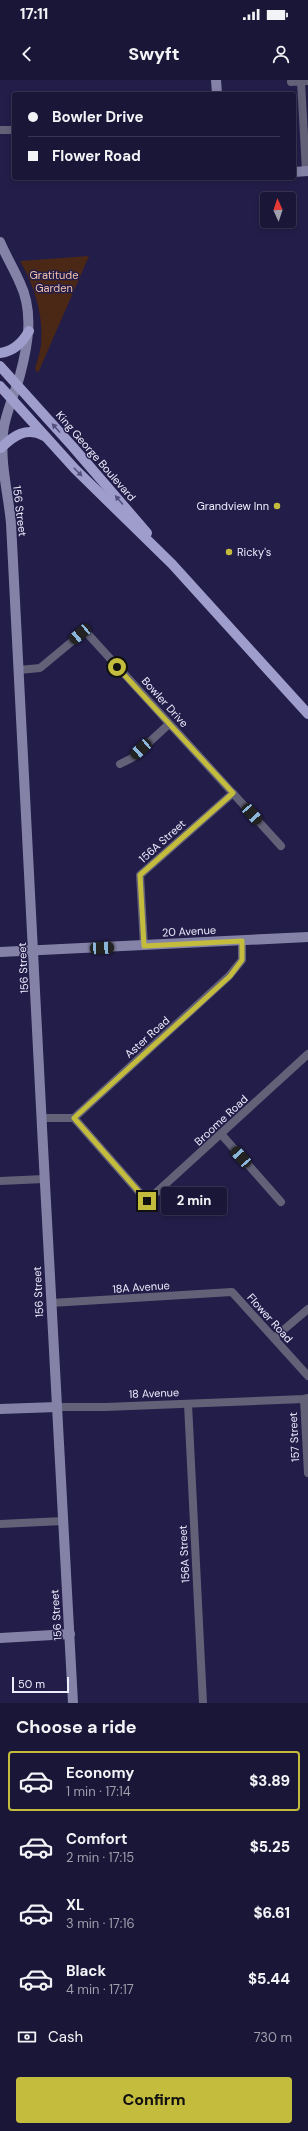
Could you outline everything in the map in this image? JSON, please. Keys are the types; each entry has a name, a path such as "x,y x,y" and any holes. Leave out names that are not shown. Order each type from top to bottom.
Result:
{"main road":[{"path":"0,353 7,352 21,344 29,331"},
{"name":"King George Boulevard","path":"0,366 78,452 172,564 308,714"},
{"name":"King George Boulevard","path":"0,386 45,438 172,564"},
{"path":"1,448 11,439 20,434 32,432 45,438"}],"street":[{"path":"216,80 217,92"},
{"path":"291,82 305,82 307,171 296,172"},
{"path":"0,130 12,130"},
{"name":"156 Street","path":"0,242 21,284 26,299 29,331 27,348 3,430 1,448 2,463 9,497 11,523 34,951 44,1179 73,1703"},
{"name":"Bowler Drive","path":"19,670 40,668 80,634 86,632 281,846"},
{"path":"120,764 132,758 169,724"},
{"name":"156A Street","path":"144,946 140,875 233,793"},
{"name":"20 Avenue","path":"0,952 308,937"},
{"name":"Aster Road","path":"74,1118 230,976 242,960 242,941"},
{"name":"Broome Road","path":"74,1118 147,1201 307,1057"},
{"path":"41,1118 74,1118"},
{"path":"221,1134 281,1202"},
{"path":"0,1181 44,1179"},
{"name":"18A Avenue","path":"51,1303 232,1292"},
{"name":"Flower Road","path":"232,1292 308,1376"},
{"path":"274,1338 308,1309"},
{"name":"18 Avenue","path":"0,1409 188,1404 306,1398"},
{"name":"157 Street","path":"306,1398 308,1473"},
{"name":"156A Street","path":"188,1404 203,1703"},
{"path":"0,1524 62,1520"},
{"path":"0,1638 70,1634"}],"green space":[{"name":"Gratitude Garden","path":"89,256 38,373 35,369 41,345 41,323 34,290 20,261"}],"place":[{"name":"Grandview Inn","path":"277,506"},
{"name":"Ricky's","path":"229,552"}],"route":[{"path":"117,667 233,793 140,875 144,946 242,941 242,960 230,976 74,1118 147,1201"}]}
